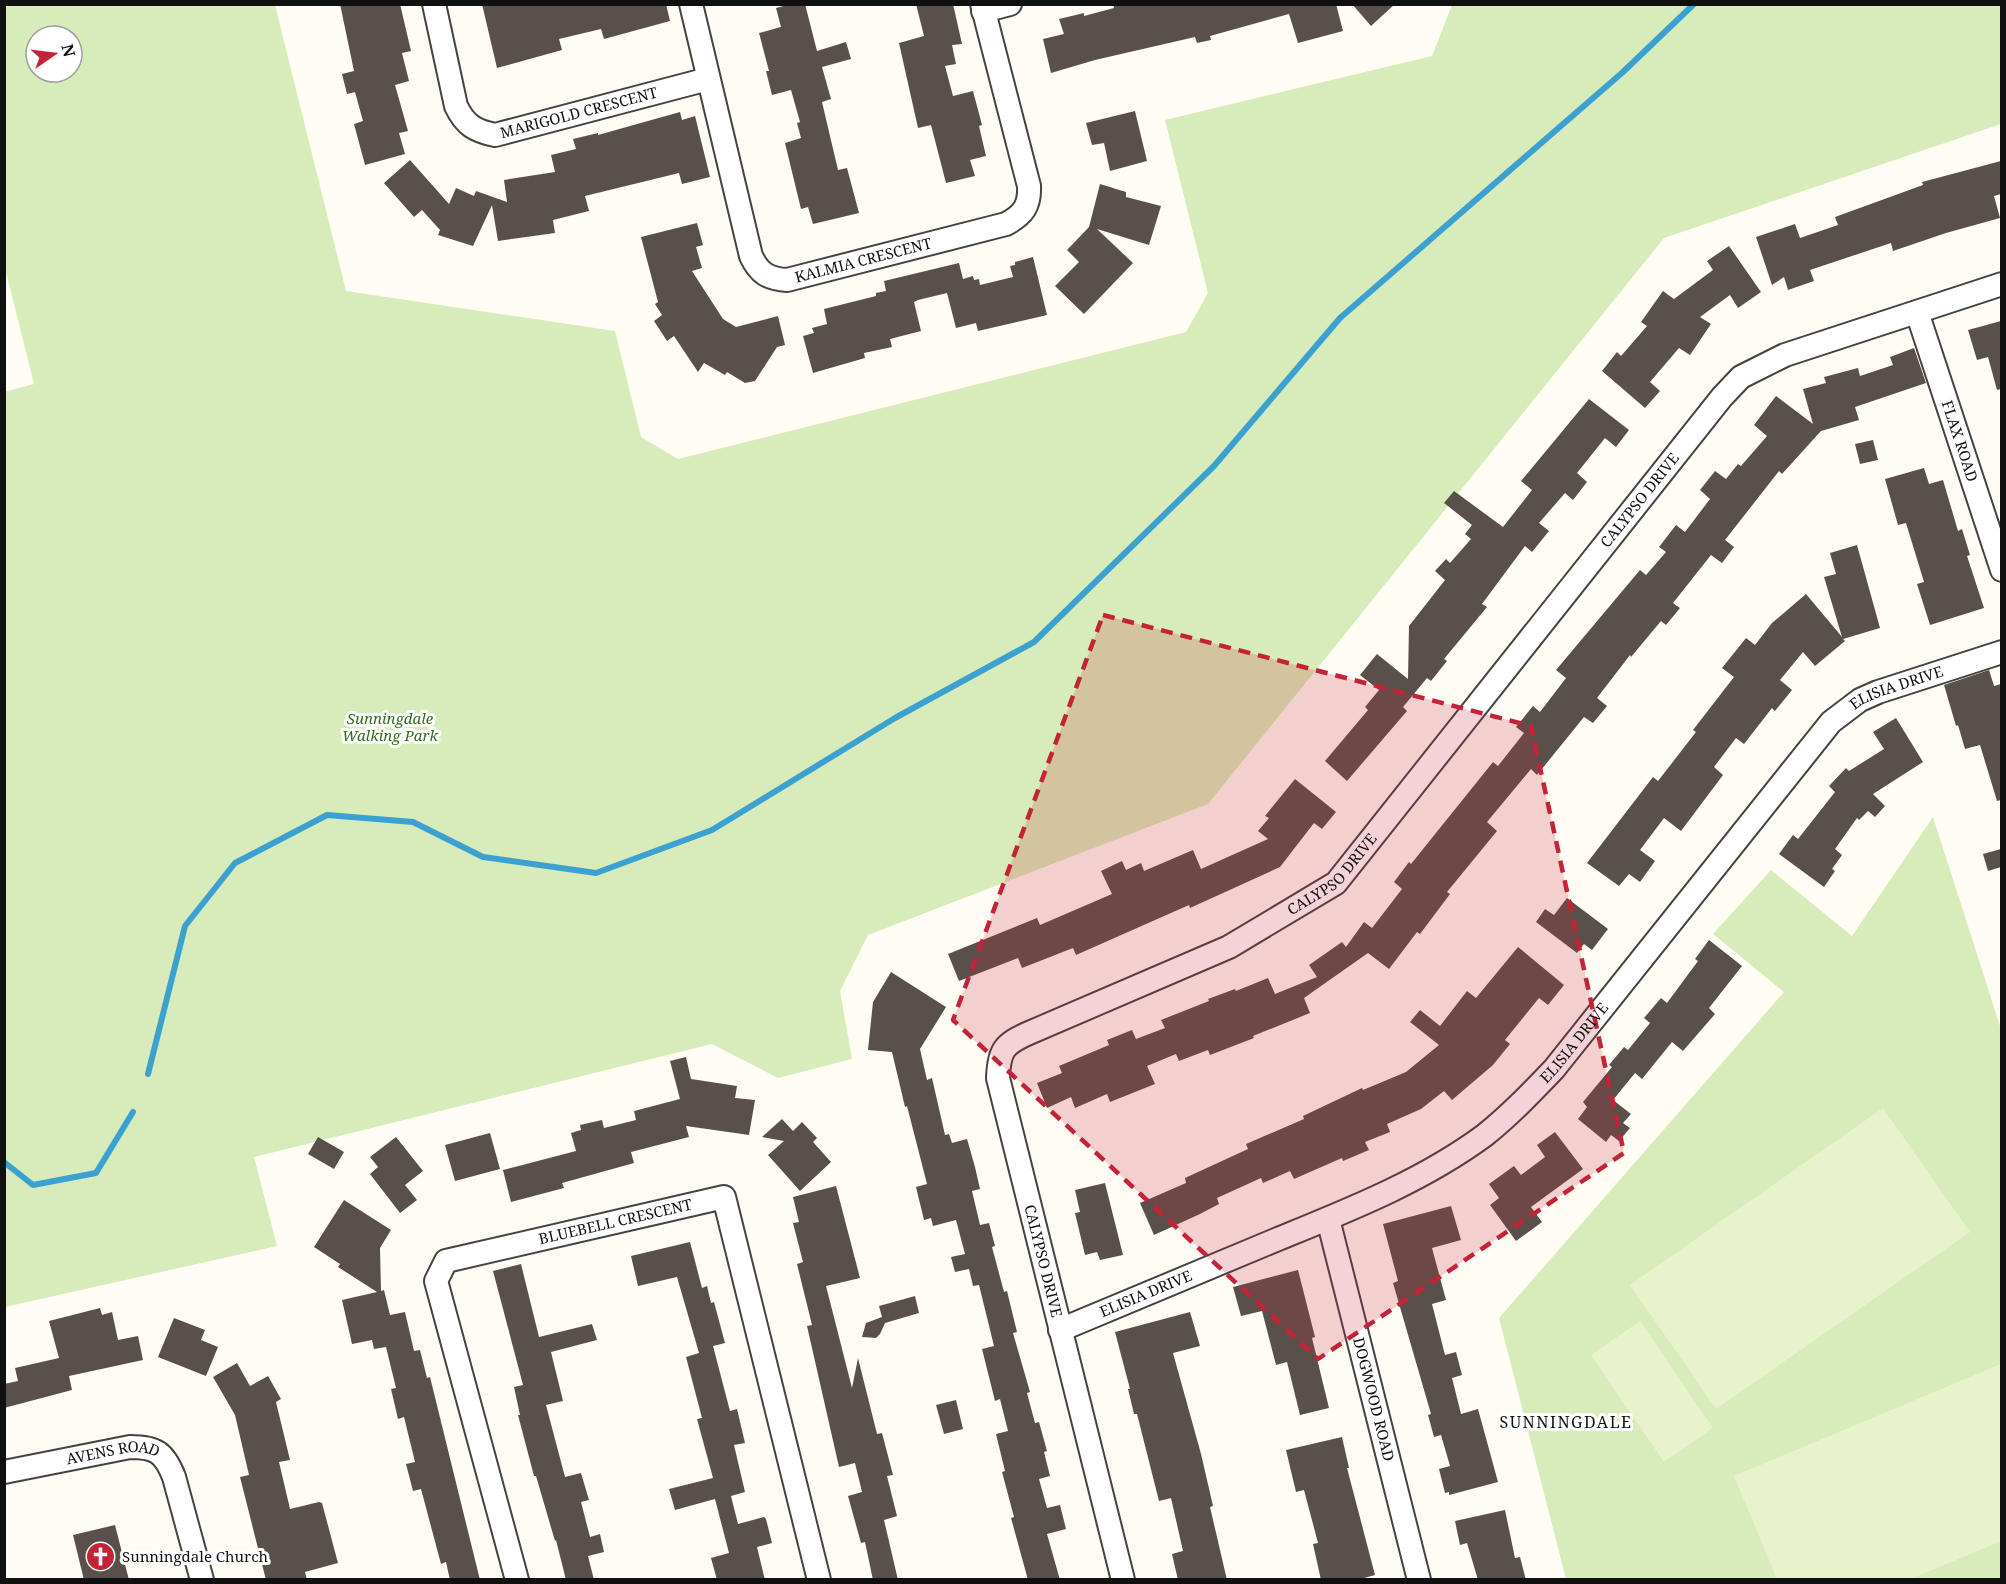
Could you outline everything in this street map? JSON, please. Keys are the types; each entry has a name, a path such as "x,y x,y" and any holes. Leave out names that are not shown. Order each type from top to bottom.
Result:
{"street":[{"name":"MARIGOLD CRESCENT","path":"434,4 456,106 461,117 470,127 480,132 495,135 708,79"},
{"name":"KALMIA CRESCENT","path":"691,4 751,256 756,267 764,275 787,280 1005,224 1026,210 1029,186 983,8"},
{"path":"983,8 1010,4"},
{"name":"CALYPSO DRIVE","path":"1123,1580 998,1078 998,1060 1005,1047 1022,1036 1229,947 1336,883 1722,397 1741,377 1785,355 2001,284"},
{"name":"FLAX ROAD","path":"1917,312 2001,570"},
{"name":"ELISIA DRIVE","path":"1060,1329 1328,1219 1396,1188 1456,1154 1484,1135 1532,1092 1561,1061 1831,722 1845,710 1878,692 2001,652"},
{"name":"BLUEBELL CRESCENT","path":"517,1580 436,1281 446,1261 724,1197 819,1580"},
{"name":"DOGWOOD ROAD","path":"1328,1219 1419,1580"},
{"name":"AVENS ROAD","path":"4,1472 130,1447 146,1447 159,1452 168,1462 174,1477 202,1580"}],"highlighted area":[{"path":"1103,615 1531,726 1624,1153 1318,1359 953,1020"}],"green space":[{"name":"Sunningdale Walking Park","path":"4,5 275,5 346,291 615,331 641,437 678,459 1186,332 1208,293 1165,120 1432,56 1452,5 2001,5 2001,124 1664,238 1208,804 868,935 840,991 852,1059 778,1078 712,1044 254,1157 277,1246 5,1307 4,392 34,384 5,268"},
{"path":"1933,817 2001,1029 2001,1579 1566,1579 1499,1318 1784,992 1713,934 1771,870 1852,936"},
{"path":"1883,1108 1970,1232 1716,1409 1630,1285"},
{"path":"1640,1321 1713,1428 1664,1462 1591,1355"},
{"path":"2001,1364 2001,1541 1911,1579 1777,1579 1734,1476"}],"building":[{"path":"340,4 400,4 411,51 402,53 409,81 395,85 408,131 399,133 405,154 365,165 354,124 363,121 355,92 347,94 342,74 354,71"},
{"path":"482,4 666,4 670,21 604,39 601,29 559,39 562,50 497,68"},
{"path":"791,4 805,4 817,51 846,42 851,59 822,67 831,99 822,102 838,170 847,168 859,213 813,224 808,207 801,209 785,143 801,138 797,123 800,122 791,90 772,95 766,71 769,71 759,33 781,27 776,8"},
{"path":"916,4 953,4 962,44 952,45 956,64 945,66 953,96 973,91 982,125 979,126 986,156 970,160 975,176 946,183 931,125 918,128 899,43 924,36"},
{"path":"1113,4 1336,4 1343,31 1298,43 1289,14 1210,36 1211,40 1197,43 1195,37 1095,60 1051,73 1043,39 1064,34 1059,19 1084,13 1084,16 1114,8"},
{"path":"1352,4 1395,4 1371,26"},
{"path":"1135,111 1147,161 1110,171 1104,143 1092,145 1086,123"},
{"path":"680,112 682,120 695,116 710,177 682,184 679,173 585,196 589,211 553,220 555,233 498,241 492,205 473,246 438,235 440,230 422,210 414,217 384,183 410,160 449,204 456,188 474,196 476,191 507,202 504,180 555,172 551,155 576,149 573,139 598,133 598,135"},
{"path":"2001,161 2001,194 1994,196 2000,218 1893,251 1891,243 1810,270 1814,281 1788,290 1784,277 1772,285 1756,237 1795,224 1800,238 1838,225 1835,217 1923,185 1922,182"},
{"path":"1100,184 1126,192 1126,197 1161,206 1149,245 1097,229 1133,263 1084,314 1055,286 1079,262 1067,250 1089,227"},
{"path":"697,223 703,245 696,247 702,268 692,271 723,319 736,327 778,316 785,345 777,347 755,381 745,383 727,372 725,375 704,363 698,372 674,336 667,341 654,321 662,315 655,304 658,302 641,237"},
{"path":"1729,246 1761,292 1738,308 1730,295 1700,317 1711,324 1690,355 1679,348 1650,382 1660,391 1645,408 1602,371 1617,352 1621,356 1647,326 1641,322 1663,291 1674,299 1713,270 1707,261"},
{"path":"1033,257 1047,315 978,331 976,323 956,328 947,293 918,300 914,302 921,331 890,339 892,347 864,353 865,358 813,373 803,336 814,333 812,328 827,324 824,309 876,296 876,293 886,291 884,281 959,263 963,279 973,276 974,280 979,279 980,285 1013,277 1010,266 1015,265 1015,262"},
{"path":"2001,321 2001,389 1997,390 1988,357 1977,360 1968,330"},
{"path":"1914,348 1926,383 1855,407 1859,420 1821,431 1782,474 1779,471 1725,540 1734,547 1722,563 1711,555 1673,603 1680,608 1666,625 1661,621 1631,657 1630,655 1597,698 1607,706 1593,723 1584,717 1537,775 1531,769 1487,822 1497,831 1447,892 1450,894 1420,934 1417,932 1389,969 1368,953 1304,998 1310,1013 1210,1055 1208,1050 1179,1061 1176,1054 1147,1066 1155,1084 1110,1102 1107,1094 1075,1108 1071,1097 1047,1108 1037,1083 1062,1073 1059,1066 1109,1045 1107,1040 1132,1030 1136,1039 1165,1028 1161,1020 1209,1001 1208,999 1268,978 1275,994 1317,977 1309,965 1342,942 1346,947 1364,922 1372,928 1402,889 1394,882 1409,862 1411,864 1493,762 1498,766 1524,733 1516,727 1533,706 1540,712 1566,678 1556,670 1640,570 1646,575 1666,552 1659,547 1676,525 1685,532 1710,499 1700,490 1715,471 1726,479 1738,464 1741,466 1767,436 1754,425 1776,396 1813,424 1803,389 1826,383 1824,377 1858,368 1860,376 1893,365 1890,357"},
{"path":"1589,399 1629,430 1616,447 1605,438 1577,473 1587,482 1573,500 1565,493 1539,523 1549,531 1532,552 1525,546 1482,604 1487,607 1444,659 1447,661 1431,681 1427,678 1403,707 1407,711 1347,781 1325,761 1368,710 1365,707 1379,690 1360,675 1377,654 1408,679 1409,626 1445,580 1435,571 1446,559 1450,563 1471,539 1465,534 1472,525 1444,503 1454,491 1503,527 1532,490 1521,481"},
{"path":"1873,440 1878,460 1860,464 1855,444"},
{"path":"1924,468 1929,484 1943,480 1958,531 1962,529 1970,555 1967,556 1984,608 1930,625 1917,584 1924,582 1906,523 1898,525 1885,479"},
{"path":"1857,545 1880,628 1843,639 1845,641 1815,666 1803,652 1780,680 1792,690 1775,711 1772,708 1744,744 1736,738 1714,767 1723,775 1681,831 1664,818 1640,850 1655,861 1640,882 1629,874 1619,886 1587,863 1653,777 1658,781 1696,732 1693,730 1734,677 1722,668 1746,638 1755,645 1772,623 1806,594 1842,637 1824,577 1836,574 1830,553"},
{"path":"1989,670 1994,686 2001,684 2001,800 1997,801 1980,745 1965,749 1944,685"},
{"path":"1896,718 1923,762 1873,794 1885,806 1875,817 1868,811 1859,820 1857,818 1835,849 1842,855 1832,869 1835,871 1824,887 1779,854 1793,835 1798,839 1835,792 1829,786 1846,768 1849,771 1884,749 1873,732"},
{"path":"1295,779 1336,812 1322,829 1314,823 1280,867 1190,908 1189,905 1076,955 1073,948 1022,968 1018,958 959,981 948,954 1037,918 1040,925 1112,894 1101,871 1122,861 1126,870 1141,863 1144,871 1193,850 1201,869 1268,839 1258,831 1269,818 1265,816"},
{"path":"2001,849 2001,867 1988,871 1983,854"},
{"path":"1567,898 1608,929 1592,950 1584,944 1577,953 1536,922 1545,909 1554,915"},
{"path":"1709,940 1742,966 1709,1008 1715,1014 1683,1051 1672,1042 1642,1079 1635,1073 1613,1100 1631,1114 1623,1123 1630,1128 1619,1141 1611,1135 1606,1142 1578,1119 1587,1107 1583,1102 1612,1067 1609,1065 1624,1047 1628,1050 1650,1023 1644,1018 1661,998 1667,1003 1698,961 1695,959"},
{"path":"1518,947 1564,985 1548,1005 1539,998 1505,1040 1510,1044 1493,1065 1452,1100 1444,1091 1421,1109 1387,1124 1390,1132 1365,1142 1369,1150 1343,1161 1342,1158 1294,1179 1290,1171 1263,1183 1261,1178 1217,1198 1219,1204 1154,1235 1140,1203 1186,1183 1185,1178 1248,1149 1246,1144 1304,1119 1303,1116 1362,1088 1363,1090 1406,1072 1439,1045 1410,1022 1420,1010 1440,1026 1467,991 1476,998"},
{"path":"891,972 946,1007 920,1049 927,1080 932,1078 945,1135 949,1134 952,1143 967,1139 975,1167 980,1189 972,1191 980,1225 989,1223 995,1246 992,1247 1004,1292 1007,1291 1017,1332 1013,1333 1030,1392 1027,1393 1035,1423 1039,1422 1047,1451 1044,1452 1050,1476 1039,1479 1047,1508 1060,1505 1066,1529 1047,1534 1060,1580 1028,1580 1011,1518 1014,1517 1002,1472 1005,1471 996,1434 1008,1431 1000,1399 995,1401 982,1349 994,1346 979,1285 973,1286 969,1269 955,1272 951,1257 965,1254 956,1220 933,1226 931,1218 924,1220 916,1187 927,1184 892,1052 868,1050 873,1002"},
{"path":"686,1057 691,1079 737,1086 735,1098 755,1100 749,1135 686,1126 689,1137 631,1152 634,1163 562,1183 564,1188 511,1202 503,1170 576,1151 571,1133 581,1130 580,1125 602,1120 604,1128 636,1120 634,1111 680,1099 670,1061"},
{"path":"782,1119 793,1131 802,1122 817,1138 813,1142 831,1162 800,1191 768,1155 784,1141 762,1137"},
{"path":"1555,1132 1583,1169 1531,1207 1542,1222 1516,1241 1490,1205 1499,1198 1489,1184 1514,1166 1521,1175 1545,1157 1537,1145"},
{"path":"490,1133 500,1169 455,1181 445,1145"},
{"path":"318,1137 344,1152 334,1169 308,1154"},
{"path":"396,1137 423,1171 405,1185 417,1200 400,1213 370,1174 378,1167 370,1157"},
{"path":"1105,1183 1123,1255 1100,1260 1097,1252 1085,1255 1075,1213 1080,1212 1075,1190"},
{"path":"836,1186 860,1278 826,1286 852,1388 858,1358 877,1434 882,1433 893,1475 887,1476 897,1516 884,1520 898,1580 873,1580 865,1542 861,1543 848,1496 862,1492 855,1463 839,1467 807,1326 812,1325 797,1264 803,1262 793,1223 799,1222 793,1197"},
{"path":"344,1200 391,1230 380,1248 381,1291 384,1290 390,1315 405,1312 414,1351 420,1350 427,1378 430,1377 480,1580 450,1580 446,1562 441,1564 421,1489 413,1491 406,1464 415,1462 404,1417 398,1419 391,1389 396,1388 386,1347 374,1349 372,1340 352,1344 342,1300 377,1292 338,1267 340,1264 314,1247"},
{"path":"1451,1206 1461,1240 1432,1248 1446,1300 1432,1304 1445,1355 1456,1352 1462,1375 1452,1378 1461,1414 1478,1409 1498,1482 1449,1495 1449,1492 1445,1493 1439,1469 1450,1466 1441,1435 1434,1437 1428,1415 1431,1414 1393,1283 1398,1281 1383,1224"},
{"path":"690,1242 702,1288 707,1286 711,1303 714,1302 725,1343 713,1346 730,1411 737,1409 745,1443 734,1445 745,1492 731,1496 738,1524 764,1517 766,1519 772,1543 757,1547 765,1580 717,1580 711,1558 729,1553 715,1499 675,1510 669,1489 713,1478 697,1419 702,1418 686,1357 699,1353 677,1277 638,1286 631,1256"},
{"path":"521,1264 539,1337 592,1324 597,1340 551,1352 563,1401 546,1405 565,1477 581,1473 589,1500 581,1502 590,1537 600,1534 604,1552 588,1556 594,1580 566,1580 518,1415 520,1415 514,1387 523,1385 493,1271"},
{"path":"1298,1270 1315,1337 1312,1338 1329,1408 1300,1415 1287,1362 1276,1365 1262,1311 1241,1316 1233,1287"},
{"path":"915,1296 919,1313 885,1323 876,1338 862,1337 866,1323 882,1317 879,1306"},
{"path":"100,1308 102,1315 112,1312 118,1340 138,1336 143,1360 69,1376 72,1390 4,1408 4,1384 18,1381 15,1368 59,1358 49,1321"},
{"path":"1190,1312 1200,1346 1173,1353 1201,1454 1213,1506 1210,1507 1227,1580 1178,1580 1172,1554 1183,1551 1171,1498 1159,1501 1137,1414 1134,1414 1115,1332"},
{"path":"174,1318 205,1330 201,1340 218,1347 206,1376 158,1357"},
{"path":"237,1363 250,1386 268,1376 281,1399 276,1402 290,1460 279,1462 290,1509 322,1503 338,1563 305,1572 307,1580 266,1580 240,1477 249,1475 235,1415 213,1377"},
{"path":"956,1400 963,1429 944,1434 936,1405"},
{"path":"1342,1437 1349,1468 1347,1468 1375,1575 1357,1580 1321,1580 1313,1544 1318,1543 1304,1490 1296,1492 1286,1450"},
{"path":"1505,1510 1515,1558 1520,1557 1526,1580 1478,1580 1467,1543 1460,1545 1455,1521"},
{"name":"Sunningdale Church","path":"115,1525 129,1580 84,1580 73,1535"}],"waterway":[{"path":"148,1074 185,926 235,863 327,815 413,822 483,857 596,873 712,830 895,718 1034,642 1214,466 1340,318 1623,72 1694,4"},
{"path":"4,1162 33,1185 96,1173 133,1112"}],"place":[{"name":"Sunningdale Church","path":"101,1557"}],"district":[{"name":"SUNNINGDALE","path":"1566,1422"}]}
